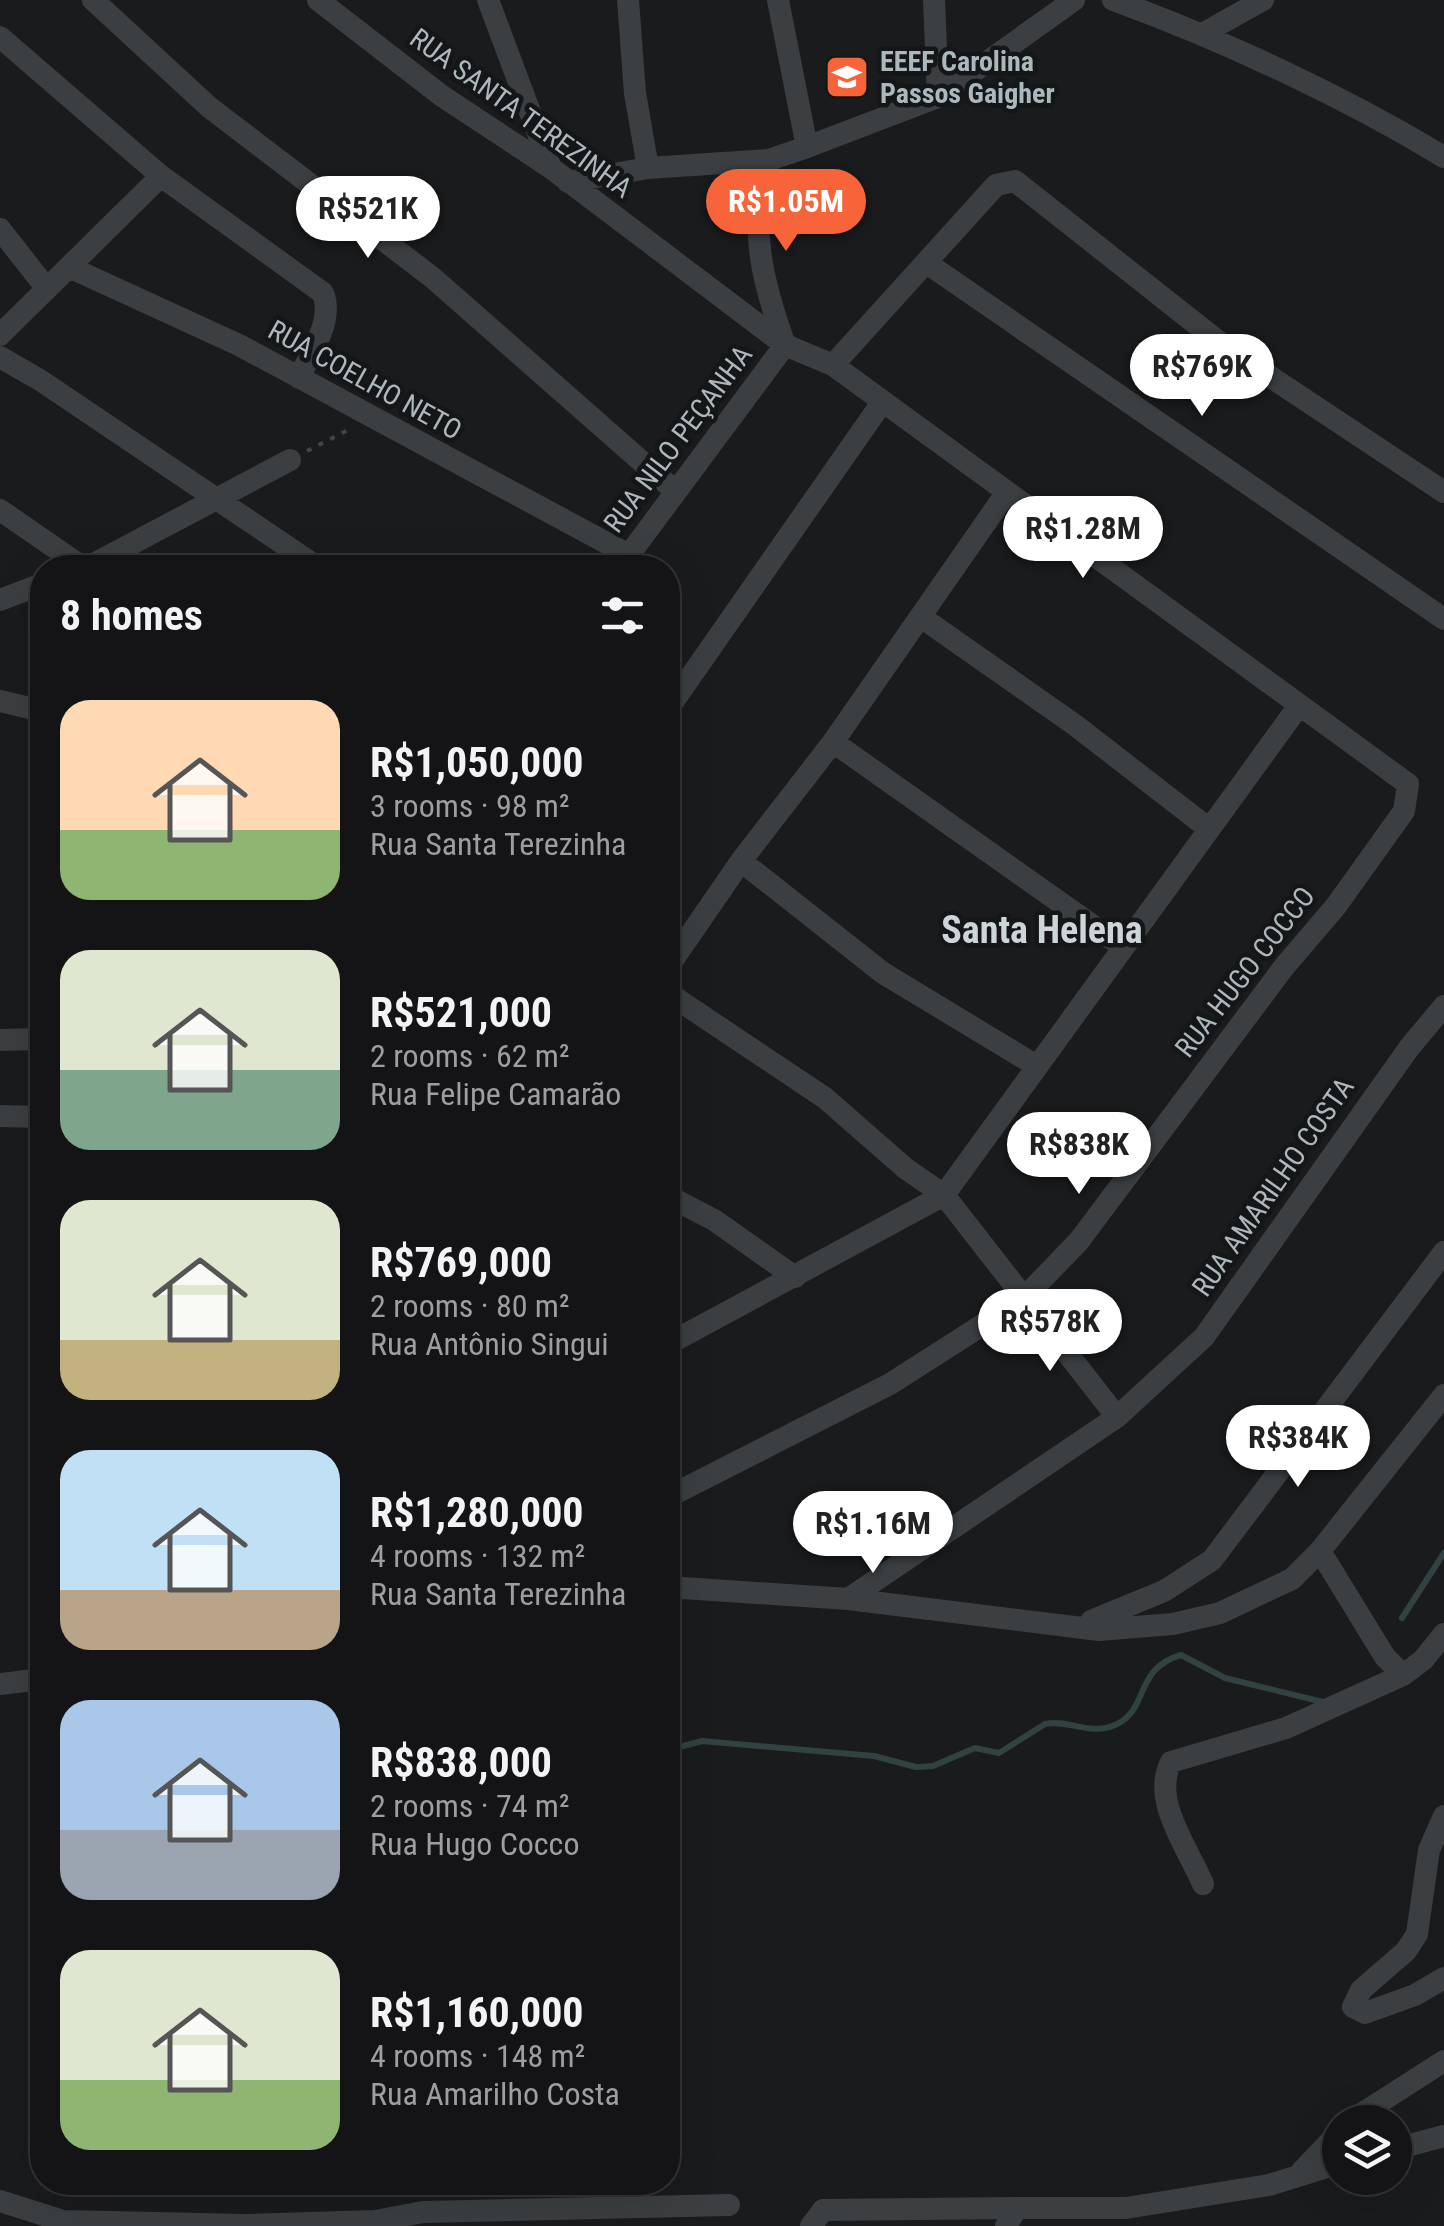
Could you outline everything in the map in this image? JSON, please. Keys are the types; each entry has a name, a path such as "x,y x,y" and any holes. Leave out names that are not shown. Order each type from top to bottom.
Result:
{"street":[{"path":"93,0 209,107 434,278 674,490"},
{"name":"RUA SANTA TEREZINHA","path":"318,0 442,96 560,175 785,346 832,365 1298,707 1402,776"},
{"path":"488,0 560,175 770,160 938,97 1073,0"},
{"path":"628,0 635,92 648,168"},
{"path":"778,0 807,147"},
{"path":"934,0 938,97"},
{"path":"1113,0 1204,33 1397,129 1444,157"},
{"path":"1204,33 1263,0"},
{"path":"0,37 161,176 323,292 328,306 326,320 298,378"},
{"path":"770,160 760,187 758,240 764,286 785,346"},
{"path":"0,335 161,176"},
{"path":"832,365 996,186 1023,184 1224,346 1440,483"},
{"path":"0,229 47,288"},
{"path":"928,264 1444,619"},
{"name":"RUA COELHO NETO","path":"68,267 239,344 613,555"},
{"name":"RUA NILO PEÇANHA","path":"628,555 785,346"},
{"path":"0,358 40,380 299,555"},
{"path":"680,692 883,401"},
{"path":"110,555 290,460"},
{"path":"680,949 741,860 833,742 1007,492"},
{"path":"0,510 66,555"},
{"path":"0,600 30,589"},
{"path":"921,617 1074,725 1208,828"},
{"path":"0,701 30,708"},
{"path":"680,1338 944,1194 1298,707"},
{"path":"833,742 1123,947"},
{"name":"RUA HUGO COCCO","path":"680,1491 890,1384 1023,1299 1079,1242 1284,967 1336,906 1404,811 1408,784 1402,776"},
{"path":"741,860 883,973 1035,1065"},
{"path":"680,1001 825,1098 905,1168 944,1194 1117,1416"},
{"name":"RUA AMARILHO COSTA","path":"848,1599 1117,1416 1204,1337 1409,1048 1444,1006"},
{"path":"0,1040 30,1040"},
{"path":"0,1116 30,1117"},
{"path":"680,1202 714,1220 795,1277"},
{"path":"1073,1626 1122,1611 1212,1560 1444,1252"},
{"path":"680,1588 848,1599 1099,1630 1173,1624 1220,1613 1292,1579 1320,1551 1444,1395"},
{"path":"1320,1551 1385,1657 1403,1675"},
{"path":"1203,1884 1166,1803 1164,1777 1172,1762 1286,1728 1403,1675 1423,1660 1444,1634"},
{"path":"0,1684 30,1680"},
{"path":"1444,1816 1429,1850 1417,1934 1406,1951 1361,1990 1353,2008 1365,2013 1416,1995 1444,1978"},
{"path":"1375,2105 1444,2061"},
{"path":"1412,2144 1444,2136"},
{"path":"1300,2173 1322,2150"},
{"path":"817,2218 1011,2217 1126,2208 1270,2184 1322,2168"},
{"path":"0,2201 63,2221 228,2225 728,2205"}],"path":[{"path":"290,460 372,418"}],"waterway":[{"path":"1402,1618 1444,1553"},
{"path":"680,1747 702,1741 874,1756 916,1767 933,1766 975,1748 999,1753 1045,1724 1097,1729 1115,1725 1133,1710 1155,1670 1181,1655 1225,1678 1323,1702"}],"place":[{"name":"EEEF Carolina Passos Gaigher","path":"847,77"}],"district":[{"name":"Santa Helena","path":"1042,930"}]}
